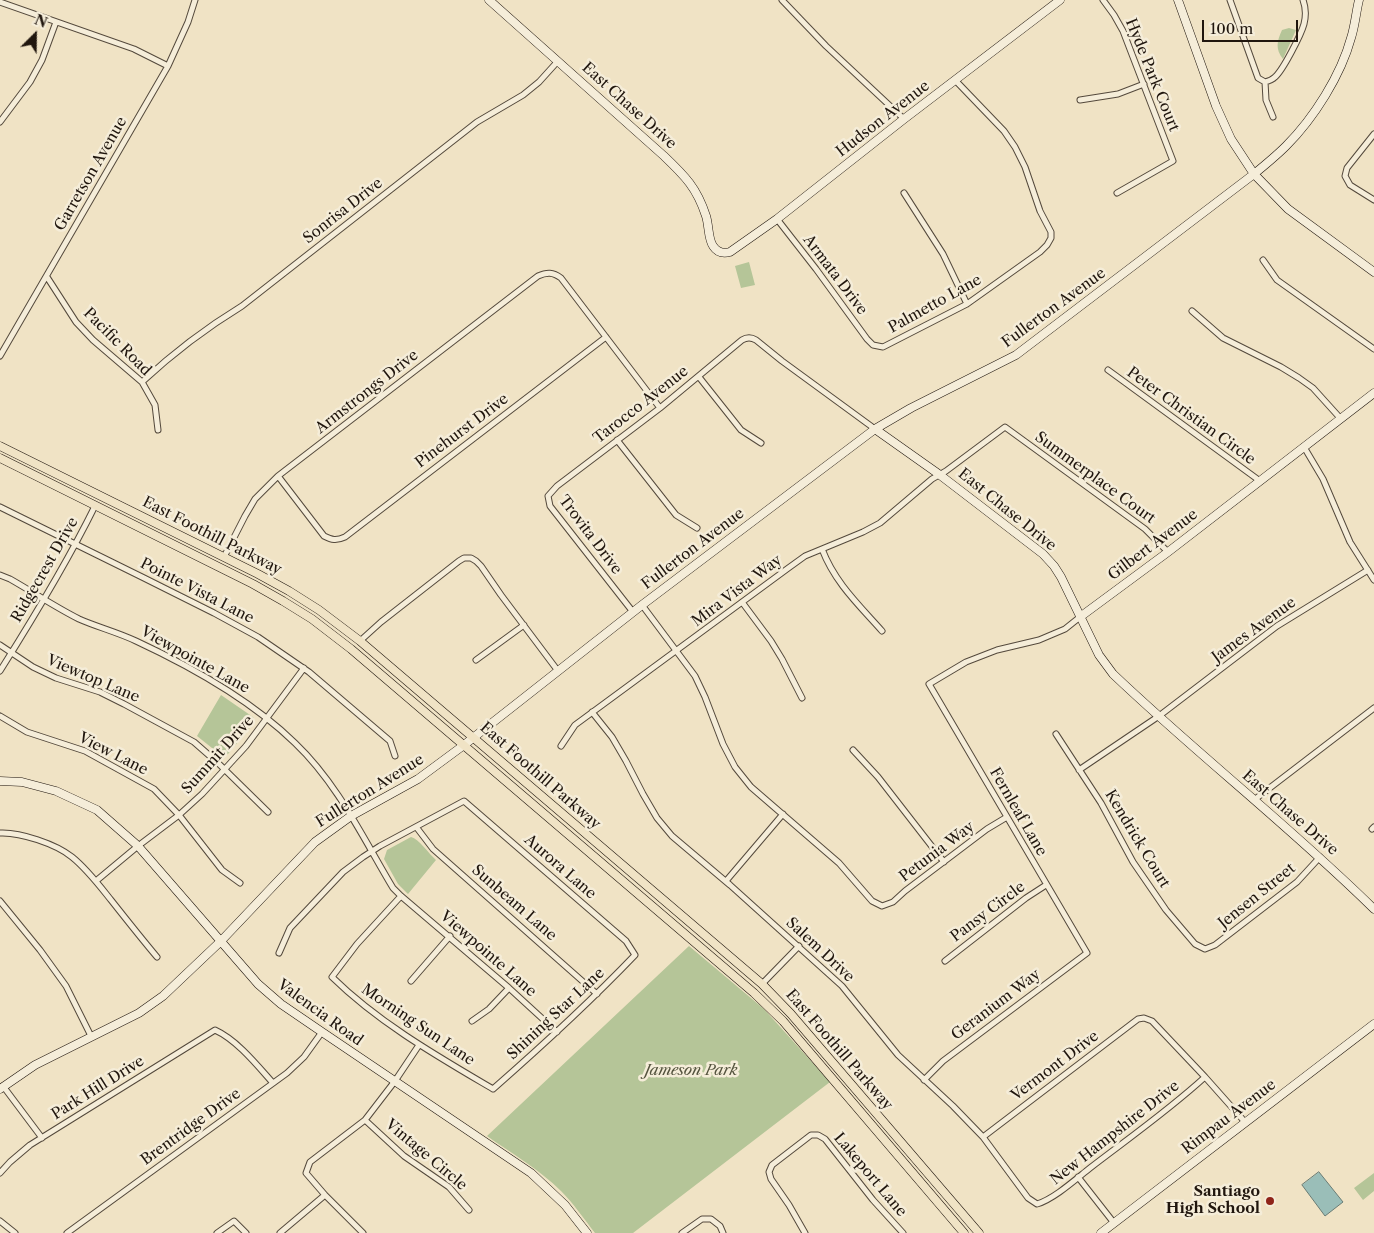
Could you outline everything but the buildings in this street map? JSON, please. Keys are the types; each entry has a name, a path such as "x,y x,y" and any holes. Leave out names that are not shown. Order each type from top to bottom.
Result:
{"main road":[{"name":"East Foothill Parkway","path":"0,446 258,574 319,610 360,642 762,984 797,1021 979,1233"},
{"name":"East Foothill Parkway","path":"0,458 253,584 290,605 351,649 754,993 783,1021 964,1233"}],"street":[{"name":"Garretson Avenue","path":"0,356 168,66 188,22 195,0"},
{"name":"East Chase Drive","path":"489,0 664,156 689,181 699,197 706,217 712,245 721,253"},
{"path":"782,0 826,46 904,119"},
{"name":"Hudson Avenue","path":"721,253 730,252 777,219 1060,0"},
{"name":"Hyde Park Court","path":"1103,0 1123,31 1173,161 1117,193"},
{"path":"1178,0 1216,106 1231,139 1254,174 1288,209 1374,272"},
{"path":"1230,0 1258,78 1265,82 1276,77 1283,68 1303,26 1305,9 1303,0"},
{"name":"Fullerton Avenue","path":"2,1088 35,1065 138,1013 163,996 221,941 315,842 351,816 418,779 642,605 875,429 911,408 1016,355 1254,174 1286,146 1314,114 1348,47 1359,0"},
{"path":"0,2 134,49 168,66"},
{"path":"0,122 34,75 42,60 56,22"},
{"name":"Sonrisa Drive","path":"142,382 160,364 204,330 242,306 477,122 522,95 539,82 558,61"},
{"name":"Palmetto Lane","path":"873,345 883,346 967,304 1040,252 1051,238 1051,232 1040,211 1025,167 1015,147 1004,131 955,80"},
{"path":"1265,82 1266,100 1273,117"},
{"path":"1080,100 1118,94 1144,84"},
{"path":"1374,134 1347,168 1345,176 1350,185 1374,200"},
{"path":"904,193 943,254 967,304"},
{"name":"Armata Drive","path":"777,219 873,345"},
{"path":"1262,260 1277,280 1374,349"},
{"name":"Armstrongs Drive","path":"224,557 255,499 278,476 538,276 551,272 561,278 606,337"},
{"name":"Pacific Road","path":"46,277 76,322 142,382 155,404 158,430"},
{"path":"1192,311 1223,338 1300,378 1313,388 1341,419"},
{"path":"606,337 660,408"},
{"name":"Pinehurst Drive","path":"278,476 324,536 331,540 338,540 345,537 606,337"},
{"name":"East Chase Drive","path":"752,338 940,475 1043,554 1061,577 1099,655 1113,674 1320,857 1374,909"},
{"name":"Tarocco Avenue","path":"548,496 557,486 660,408 742,340 752,338"},
{"name":"Peter Christian Circle","path":"1108,370 1260,481"},
{"path":"699,377 741,430 762,443"},
{"name":"Gilbert Avenue","path":"930,684 966,662 997,650 1038,640 1065,629 1374,393"},
{"name":"Mira Vista Way","path":"561,746 575,725 804,556 863,532 880,522 932,479 1005,426"},
{"name":"Summerplace Court","path":"1005,426 1145,529 1168,552"},
{"path":"617,440 676,514 696,528"},
{"path":"1304,447 1324,479 1350,542 1374,580"},
{"name":"Trovita Drive","path":"548,496 550,506 633,612"},
{"name":"Ridgecrest Drive","path":"0,671 76,544 95,506"},
{"name":"Pointe Vista Lane","path":"0,508 76,544 258,637 304,668 390,740 395,756"},
{"path":"822,549 828,566 844,588 882,632"},
{"path":"360,642 381,622 459,561 464,558 470,558 481,566 558,671"},
{"name":"James Avenue","path":"1079,770 1159,716 1277,626 1368,570"},
{"name":"Viewpointe Lane","path":"0,575 80,619 136,641 195,671 240,697 295,743 334,788 393,888 450,936 557,1032"},
{"path":"742,602 771,641 802,698"},
{"path":"642,605 695,676 723,744 735,767 751,787 783,814 726,881"},
{"path":"476,660 524,625"},
{"name":"Viewtop Lane","path":"0,646 33,667 56,678 100,692 194,742 268,812"},
{"name":"Summit Drive","path":"96,881 179,815 202,794 246,746 304,668"},
{"name":"Fernleaf Lane","path":"930,684 1086,952"},
{"path":"1254,800 1374,708"},
{"name":"Salem Drive","path":"592,712 612,737 657,818 672,836 726,881 842,986 898,1055 983,1137 1028,1198 1037,1204"},
{"name":"View Lane","path":"0,716 27,732 85,751 154,789 179,815 222,870 240,883"},
{"name":"Kendrick Court","path":"1056,734 1101,803 1133,862 1166,910 1195,944 1205,949"},
{"path":"853,750 878,777 944,862"},
{"name":"Valencia Road","path":"0,781 22,782 56,791 97,810 138,846 258,984 281,1004 531,1173 566,1205 587,1233"},
{"name":"Aurora Lane","path":"416,828 464,801 626,941 635,955"},
{"name":"Petunia Way","path":"783,814 839,863 872,901 882,906 893,902 987,829 1007,816"},
{"path":"279,953 290,928 343,872 372,851 416,828"},
{"name":"Sunbeam Lane","path":"416,828 433,849 597,994"},
{"path":"0,833 9,833 41,841 70,856 84,867 156,957"},
{"name":"Jensen Street","path":"1205,949 1215,945 1297,882 1320,857"},
{"name":"Pansy Circle","path":"945,960 1046,885"},
{"name":"Morning Sun Lane","path":"401,896 356,944 332,977 354,997 419,1045 493,1089"},
{"path":"0,901 40,950 66,986 91,1036"},
{"path":"411,981 450,936"},
{"path":"762,984 799,946"},
{"name":"Geranium Way","path":"924,1080 943,1061 1086,952"},
{"name":"Shining Star Lane","path":"493,1089 557,1032 635,955"},
{"path":"472,1021 489,1009 509,988"},
{"name":"Vermont Drive","path":"983,1137 1138,1019 1144,1018 1152,1021 1205,1077"},
{"name":"Rimpau Avenue","path":"1101,1233 1374,1024"},
{"name":"Park Hill Drive","path":"0,1173 30,1145 215,1030 223,1034 256,1063 273,1083"},
{"name":"Brentridge Drive","path":"66,1233 287,1073 304,1057 322,1032"},
{"path":"363,1233 306,1173 310,1162 365,1120 395,1081 419,1045"},
{"path":"1205,1077 1245,1122"},
{"name":"New Hampshire Drive","path":"1037,1204 1045,1202 1188,1093 1205,1077"},
{"path":"2,1088 42,1138"},
{"name":"Vintage Circle","path":"365,1120 404,1156 449,1187 469,1210"},
{"name":"Lakeport Lane","path":"805,1233 768,1172 772,1166 811,1135 818,1135 825,1139 873,1200 903,1233"},
{"path":"1078,1177 1114,1223"},
{"path":"280,1233 325,1195"},
{"path":"682,1233 702,1219 711,1218 720,1226 723,1233"},
{"path":"217,1233 234,1221 246,1233"},
{"path":"0,1222 15,1233"}],"green space":[{"path":"1289,28 1296,30 1283,59 1279,52 1278,41 1282,30"},
{"path":"749,262 755,285 741,288 735,266"},
{"path":"221,695 253,717 254,720 253,724 228,754 222,756 197,736"},
{"path":"411,837 421,844 436,860 408,894 398,884 384,859 387,850"},
{"name":"Jameson Park","path":"689,946 764,1009 830,1082 633,1233 595,1233 553,1183 487,1136"},
{"path":"1374,1173 1374,1191 1363,1200 1354,1188"}],"water":[{"path":"1319,1172 1343,1202 1325,1216 1302,1185"}],"place":[{"name":"Santiago High School","path":"1270,1201"}]}
